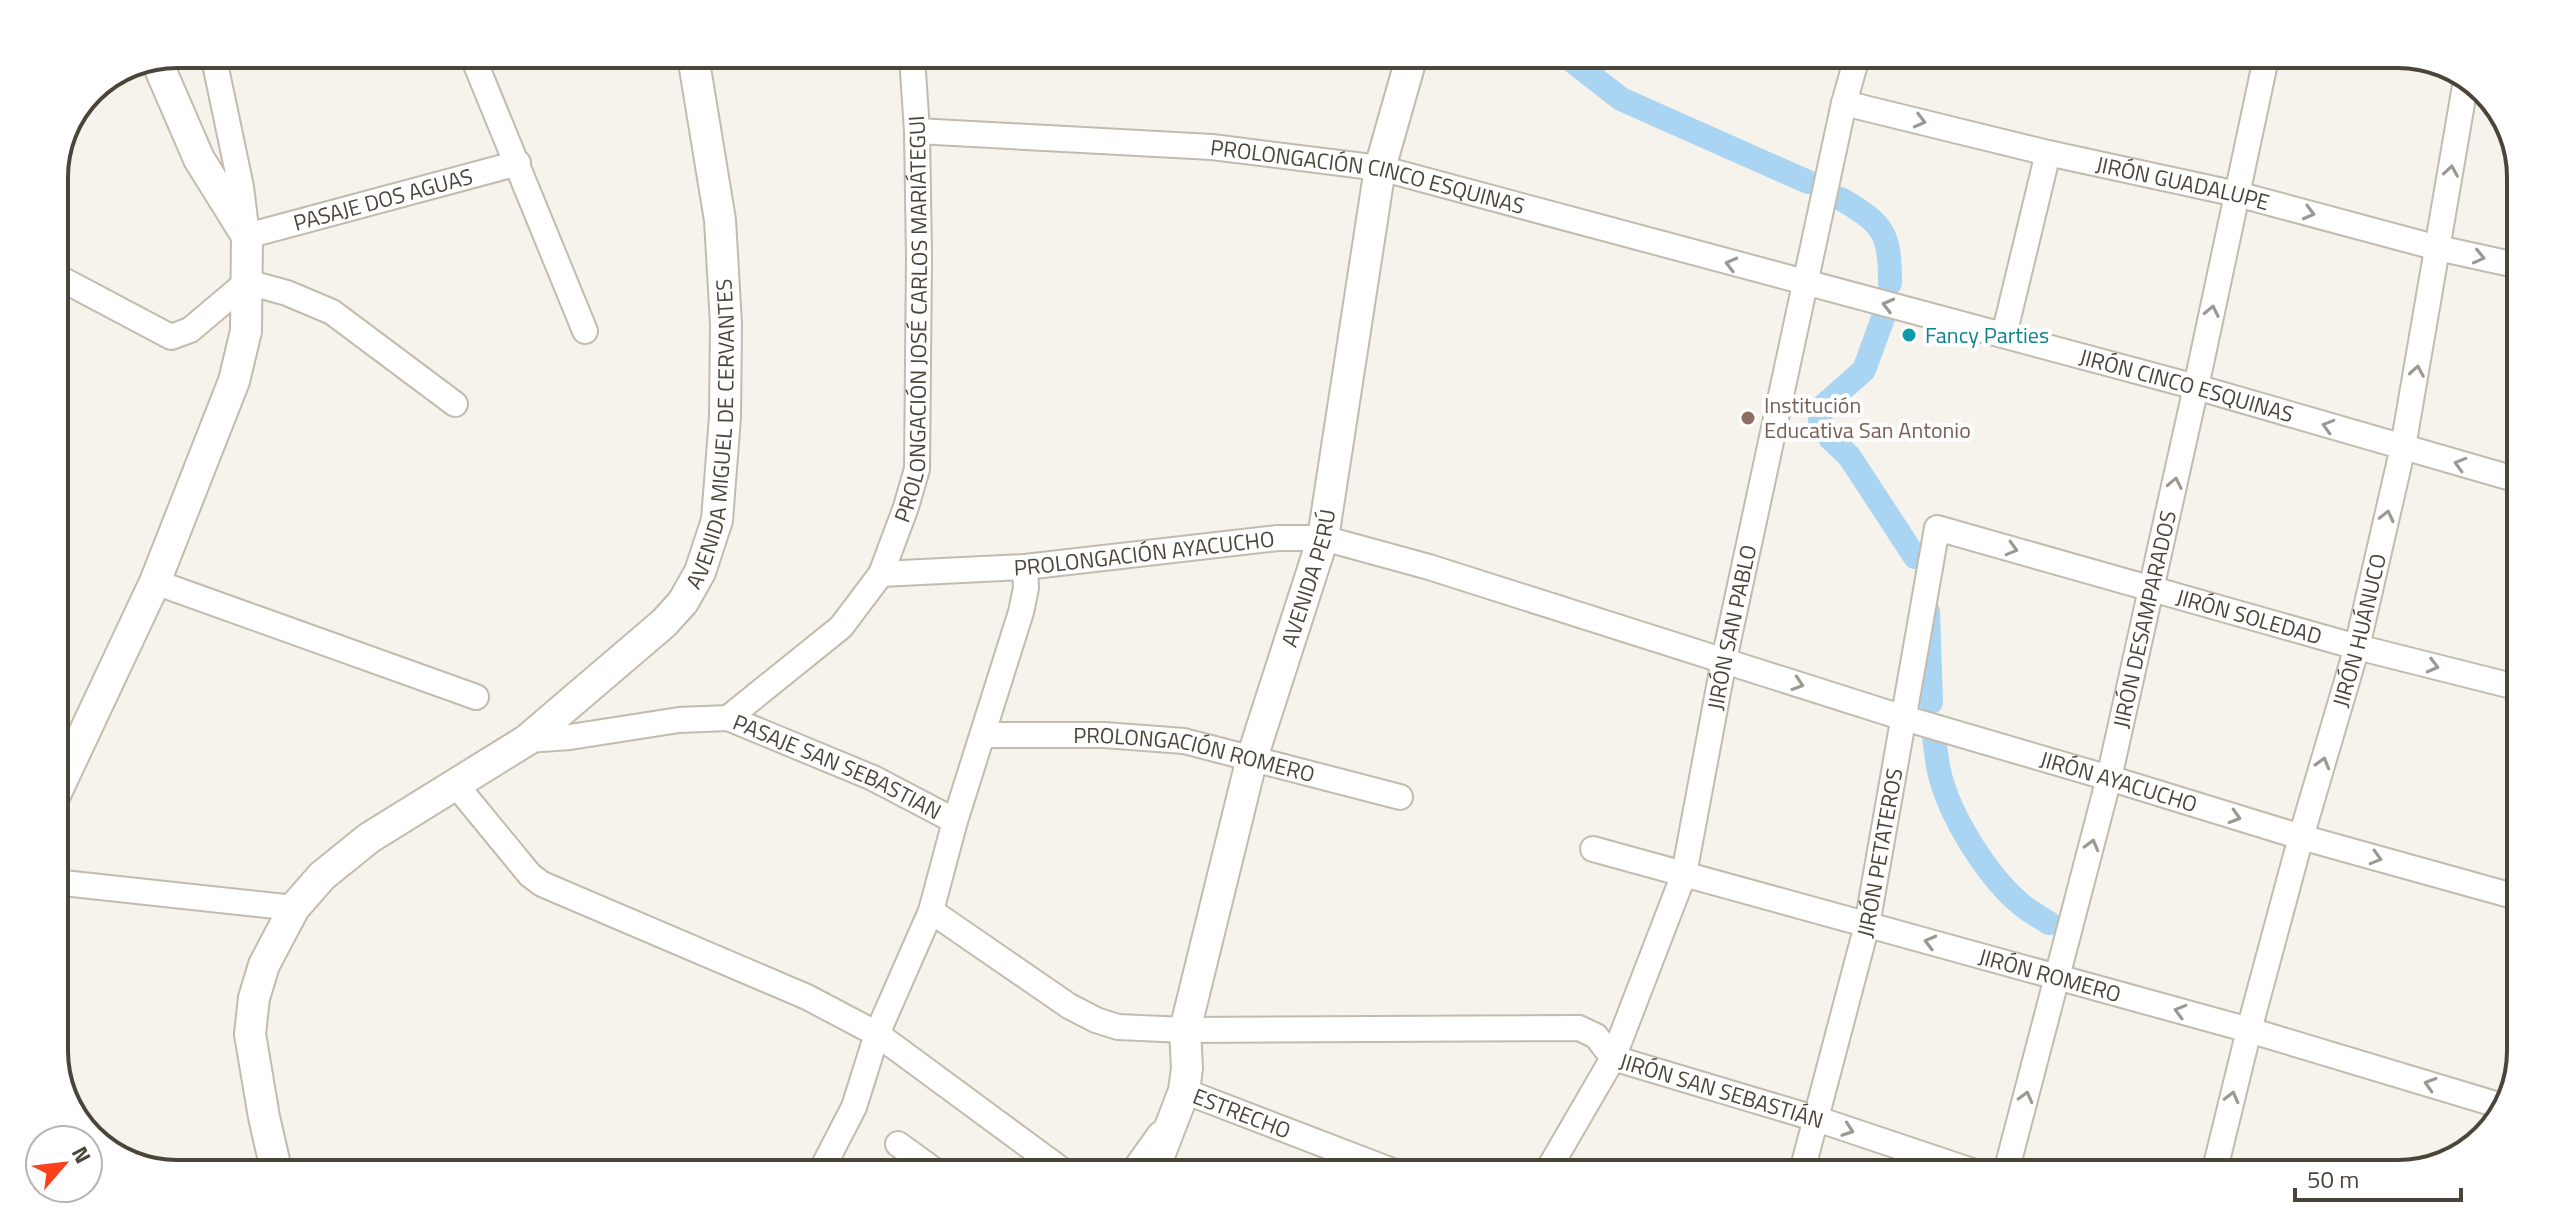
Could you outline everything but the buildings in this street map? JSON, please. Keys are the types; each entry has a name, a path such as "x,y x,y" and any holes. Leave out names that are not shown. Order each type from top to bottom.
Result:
{"street":[{"path":"68,767 155,582 234,381 246,331 247,236 241,187 216,68"},
{"path":"478,68 585,331"},
{"name":"AVENIDA MIGUEL DE CERVANTES","path":"274,1160 250,1034 254,998 264,965 294,908 322,876 369,838 527,740 664,623 683,602 700,572 717,520 725,417 726,324 720,220 695,68"},
{"name":"PROLONGACIÓN JOSÉ CARLOS MARIÁTEGUI","path":"728,718 841,627 881,574 917,469 919,274 913,68"},
{"name":"AVENIDA PERÚ","path":"1157,1160 1184,1091 1187,1068 1185,1030 1252,758 1323,538 1380,168 1408,68"},
{"name":"JIRÓN SAN PABLO","path":"1554,1160 1613,1058 1684,874 1724,660 1854,68"},
{"name":"JIRÓN DESAMPARADOS","path":"2009,1160 2109,778 2264,68"},
{"path":"160,70 199,159 247,236"},
{"name":"JIRÓN HUÁNUCO","path":"2217,1160 2301,837 2357,647 2403,447 2464,91"},
{"name":"JIRÓN GUADALUPE","path":"1844,103 2048,153 2237,194 2438,248 2507,263"},
{"name":"PROLONGACIÓN CINCO ESQUINAS","path":"917,131 1212,147 1380,168 1807,284"},
{"path":"2004,335 2048,153"},
{"name":"PASAJE DOS AGUAS","path":"247,236 518,163"},
{"path":"68,282 171,337 190,330 247,282"},
{"path":"247,282 287,293 332,312 455,404"},
{"name":"JIRÓN CINCO ESQUINAS","path":"1807,284 2196,387 2507,477"},
{"name":"JIRÓN SOLEDAD","path":"1937,528 2357,647 2507,685"},
{"name":"JIRÓN PETATEROS","path":"1805,1160 1867,925 1937,528"},
{"name":"PROLONGACIÓN AYACUCHO","path":"881,574 1025,567 1278,538 1323,538 1429,567 1724,660"},
{"path":"827,1160 854,1107 877,1034 931,911 955,821 1021,612 1026,588 1025,567"},
{"path":"155,582 476,697"},
{"name":"JIRÓN AYACUCHO","path":"1724,660 1904,718 2301,837 2507,894"},
{"name":"PASAJE SAN SEBASTIAN","path":"527,740 570,737 679,720 728,718 873,778 955,821"},
{"name":"PROLONGACIÓN ROMERO","path":"984,735 1104,735 1184,741 1400,797"},
{"path":"456,785 530,875 542,884 807,997 877,1034 1048,1160"},
{"name":"JIRÓN ROMERO","path":"1593,849 2249,1030 2493,1103"},
{"path":"68,884 294,908"},
{"name":"JIRÓN SAN SEBASTIÁN","path":"931,911 1069,1006 1118,1027 1185,1030 1579,1028 1596,1036 1613,1058 1817,1119 1939,1160"},
{"name":"ESTRECHO","path":"1184,1091 1364,1160"},
{"path":"1141,1160 1156,1137 1171,1125"},
{"path":"898,1144 920,1160"}],"waterway":[{"path":"1581,68 1621,99 1808,182"},
{"path":"1841,199 1867,216 1882,232 1888,252 1890,283"},
{"path":"1883,318 1864,370 1821,408 1820,421 1830,438 1849,456 1915,557"},
{"path":"1928,612 1931,702"},
{"path":"1933,728 1944,788 1971,844 2009,894 2049,923"}],"place":[{"name":"Fancy Parties","path":"1909,335"},
{"name":"Institución Educativa San Antonio","path":"1748,418"}]}
